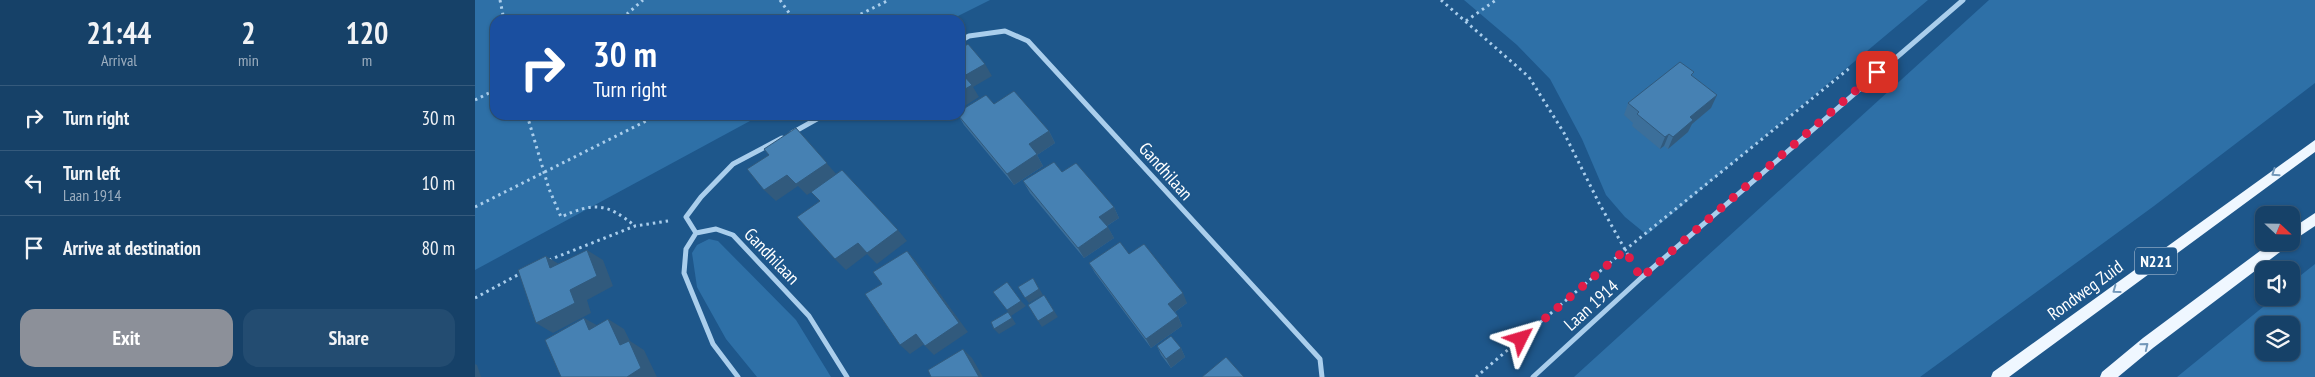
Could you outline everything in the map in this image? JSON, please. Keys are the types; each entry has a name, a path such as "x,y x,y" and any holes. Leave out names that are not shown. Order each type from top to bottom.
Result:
{"main road":[{"name":"Rondweg Zuid","path":"1998,377 2315,145"},
{"path":"2300,230 2315,219"},
{"path":"2107,377 2148,343 2271,251"}],"street":[{"name":"Laan 1914","path":"1533,377 1641,278 1963,0"},
{"name":"Gandhilaan","path":"965,38 969,36 1005,32 1028,41 1319,360 1322,377"},
{"path":"738,377 713,344 684,273 686,249 696,233 687,217 701,197 733,164 815,120"},
{"name":"Gandhilaan","path":"696,233 716,229 733,236 809,316 847,377"}],"path":[{"path":"499,0 503,15"},
{"path":"624,15 643,0"},
{"path":"780,0 790,15"},
{"path":"859,15 889,0"},
{"path":"1441,0 1529,77 1564,133 1599,203 1641,278"},
{"path":"1466,21 1496,0"},
{"path":"1476,377 1625,250 1857,63"},
{"path":"475,100 490,92"},
{"path":"528,120 543,172 561,217 586,206 605,207 621,214 635,226"},
{"path":"475,207 648,120"},
{"path":"542,263 635,226 687,217"},
{"path":"475,298 524,272"}],"shaded area":[{"path":"475,0 990,0 960,15 490,15 490,120 752,120 475,270"},
{"path":"1464,0 1928,0 1647,235 1625,217 1606,195 1582,139 1550,79 1517,45"},
{"path":"1989,0 2315,0 2315,83 2154,206 1920,377 1574,377"},
{"path":"709,239 718,241 796,320 831,377 757,377 726,339 697,287 692,253 697,245"},
{"path":"2315,264 2315,377 2177,377 2264,306 2300,306 2300,276"}],"building":[{"path":"968,44 985,64 965,75 965,46"},
{"path":"1680,62 1694,72 1691,75 1717,95 1690,117 1693,120 1673,137 1669,134 1665,137 1637,114 1639,112 1628,103"},
{"path":"965,77 972,85 965,89"},
{"path":"1014,91 1049,131 1029,144 1037,154 1007,174 962,120 965,120 965,108 986,95 994,104"},
{"path":"796,128 827,163 796,184 787,175 764,190 747,169 769,155 764,149"},
{"path":"1054,162 1062,172 1076,163 1114,207 1099,217 1108,227 1078,248 1023,181"},
{"path":"842,170 898,230 867,253 858,243 835,259 797,217 820,201 811,192"},
{"path":"1120,242 1129,254 1144,244 1183,293 1168,304 1178,316 1146,339 1089,263"},
{"path":"587,250 597,276 570,290 575,303 536,323 518,270 546,256 550,268"},
{"path":"907,251 959,323 925,346 916,334 900,345 865,294 882,284 873,272"},
{"path":"1033,278 1039,289 1025,298 1018,287"},
{"path":"1007,282 1021,301 1007,310 993,292"},
{"path":"1044,295 1054,311 1038,321 1028,305"},
{"path":"1008,312 1012,318 994,329 991,322"},
{"path":"584,318 589,330 608,319 620,345 629,341 641,368 627,377 561,377 545,340"},
{"path":"1171,336 1181,348 1166,359 1157,346"},
{"path":"963,349 979,377 931,377 928,370"},
{"path":"1226,357 1244,377 1202,377"}],"route":[{"path":"1521,339 1625,250 1641,278 1877,72"}]}
